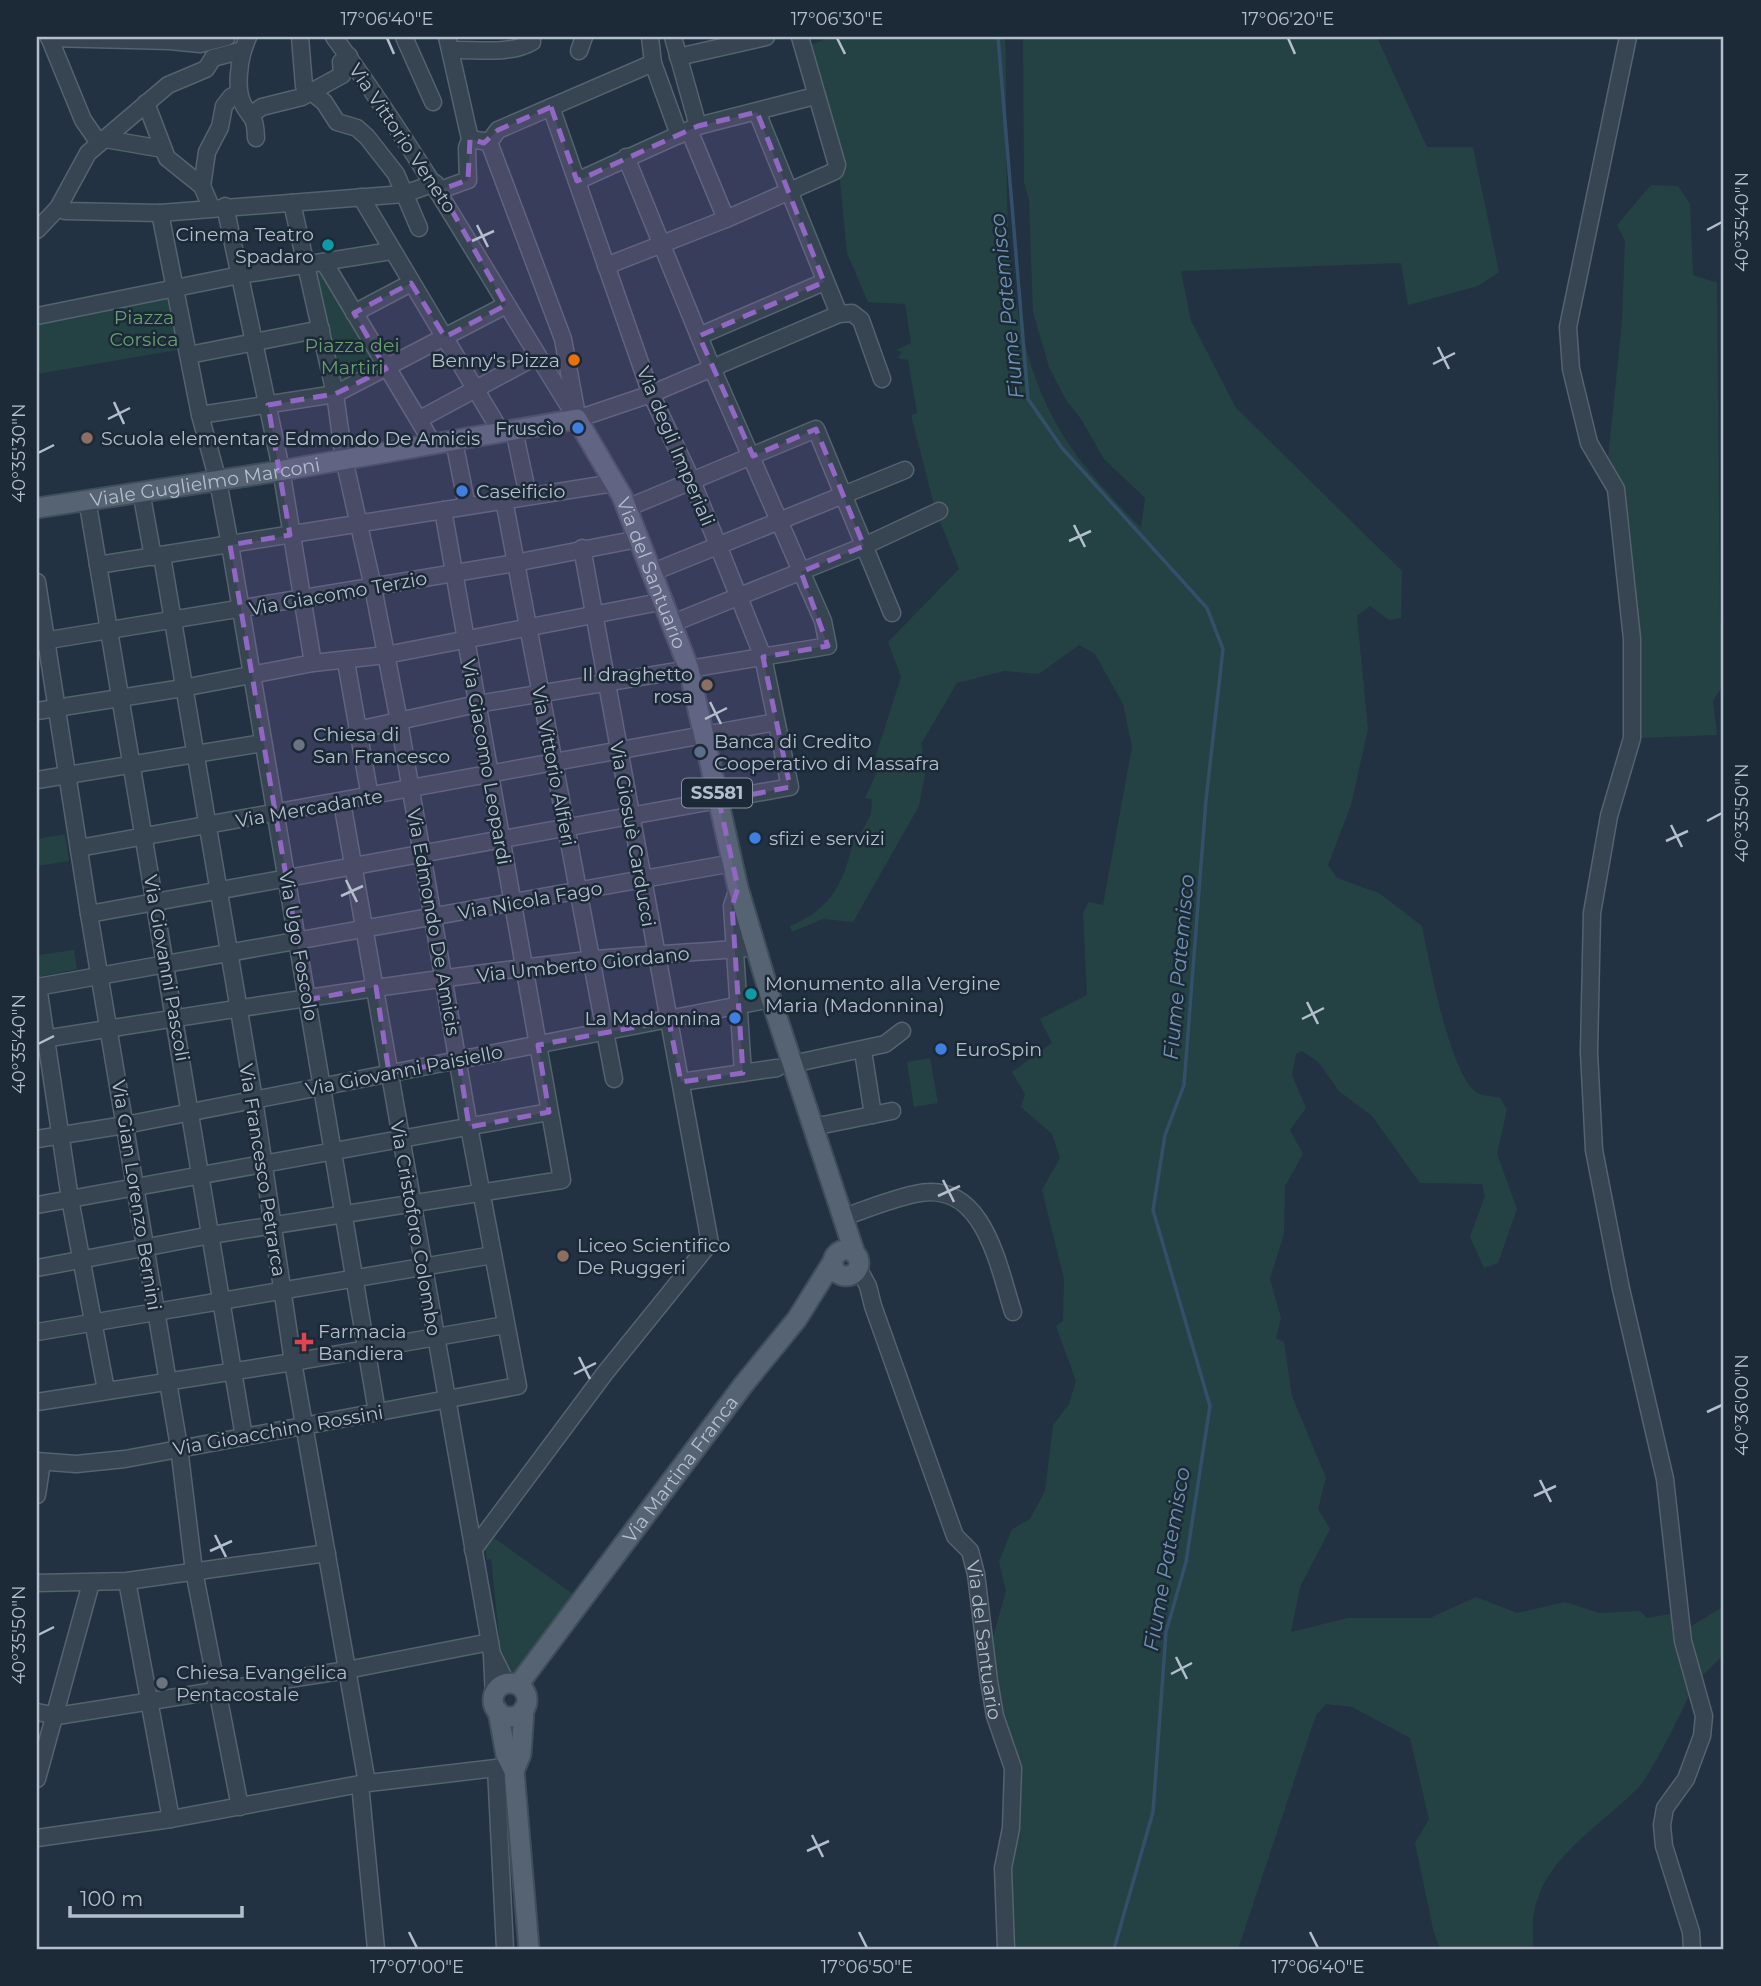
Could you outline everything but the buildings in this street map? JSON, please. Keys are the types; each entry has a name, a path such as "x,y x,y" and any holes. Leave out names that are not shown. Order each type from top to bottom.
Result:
{"main road":[{"name":"Viale Guglielmo Marconi","path":"37,508 279,471 577,419"},
{"name":"Via del Santuario","path":"577,419 627,508 689,669 738,888 771,999 785,1066 813,1127 844,1217 845,1265"},
{"name":"Via del Santuario","path":"831,1178 845,1265"},
{"name":"Via Martina Franca","path":"505,1770 521,1754 520,1694 552,1642 811,1300 845,1265"},
{"path":"502,1685 520,1694 512,1716 496,1704 502,1685"},
{"name":"Via Martina Franca","path":"496,1704 506,1755 505,1770 529,1949"}],"street":[{"path":"37,230 58,208 82,159 168,85 206,69 212,51 227,37"},
{"path":"300,37 304,86 324,102 337,122 357,128 367,137 396,174 419,228"},
{"name":"Via Vittorio Veneto","path":"334,37 438,187 506,305 577,419"},
{"path":"404,37 433,103"},
{"path":"58,208 65,211 160,213 218,206 404,194 468,180 467,148 470,139 449,43 509,48 527,46 532,42 531,37"},
{"path":"650,37 653,63 688,131 726,219"},
{"path":"673,37 688,131"},
{"path":"678,57 766,37"},
{"path":"607,266 788,193 829,174 837,165 800,37"},
{"path":"1628,37 1568,327 1571,369 1589,443 1616,489 1632,639 1632,738 1609,816 1592,913 1589,1052 1594,1150 1620,1289 1665,1479 1683,1641 1704,1716 1703,1736 1686,1779 1665,1808 1662,1825 1664,1846 1691,1932 1692,1949"},
{"path":"163,149 102,141 83,120 49,38 169,39 212,51 246,43 239,93 243,104 252,114 256,138"},
{"path":"252,114 262,107 312,92 342,75 341,62 349,56"},
{"path":"489,142 498,130 653,63"},
{"path":"202,187 207,152 220,127 224,106 230,97 239,93"},
{"path":"577,181 688,131 815,96"},
{"path":"146,103 167,158 202,187 218,206 240,275 268,405 313,663"},
{"name":"Via degli Imperiali","path":"551,107 651,394 692,481 763,657 790,787 719,801"},
{"path":"757,112 839,314"},
{"path":"470,139 489,142"},
{"path":"489,142 563,339 577,419 651,394 839,314 852,313 861,320 882,379"},
{"path":"357,730 477,704 828,646 823,621 753,456 712,368 626,157"},
{"path":"361,197 391,251 476,388 507,431 528,496"},
{"name":"Via Edmondo De Amicis","path":"292,203 335,394 344,459 373,587 399,722 481,1194 518,1386"},
{"name":"Via Ugo Foscolo","path":"160,213 200,415 218,481 242,610 307,1000 335,1149 343,1214 377,1412"},
{"path":"37,316 240,275 391,251"},
{"path":"324,262 433,444"},
{"path":"699,337 824,282"},
{"path":"354,313 411,283"},
{"path":"200,415 335,394 506,305"},
{"path":"189,355 321,329"},
{"path":"420,419 537,356"},
{"path":"627,508 816,429 892,613"},
{"path":"454,441 467,506"},
{"path":"653,572 905,470"},
{"path":"97,565 614,483"},
{"name":"Via Francesco Petrarca","path":"141,491 172,621 219,891 227,955 254,1099 293,1362 347,1670 364,1783 376,1949"},
{"name":"Via Giovanni Pascoli","path":"87,499 244,1437"},
{"name":"Via Vittorio Alfieri","path":"504,500 614,1079"},
{"name":"Via Giacomo Leopardi","path":"443,510 562,1180 481,1194"},
{"path":"673,623 864,546 939,511"},
{"name":"Via Giacomo Terzio","path":"41,642 515,563 638,538"},
{"name":"Via Giosuè Carducci","path":"474,1550 605,1373 710,1243 641,881 619,750 604,682 582,548"},
{"name":"Via Gian Lorenzo Bernini","path":"37,582 41,642 55,708 168,1380 194,1572 240,1807"},
{"path":"37,711 183,688 313,663 346,662 386,655 664,601"},
{"path":"346,662 370,797"},
{"name":"Via Mercadante","path":"79,848 776,722"},
{"path":"37,780 263,743"},
{"path":"89,914 353,868 630,814 719,801"},
{"name":"Via Cristoforo Colombo","path":"342,802 367,930 411,1203 491,1648 490,1667 496,1704"},
{"name":"Via Nicola Fago","path":"38,986 165,963 227,955 733,863"},
{"path":"738,888 732,906 733,949 743,1073"},
{"name":"Via Umberto Giordano","path":"40,1039 307,1000 376,986 590,960 756,947"},
{"path":"38,986 40,1039 62,1135 70,1199 106,1390"},
{"name":"Via Giovanni Paisiello","path":"37,1139 125,1125 771,999"},
{"path":"681,1082 863,1051 885,1044 902,1031"},
{"path":"863,1051 873,1115"},
{"path":"813,1127 892,1111"},
{"path":"37,1205 201,1173 549,1112"},
{"path":"844,1217 917,1193 946,1195 961,1203 984,1224 1013,1312"},
{"path":"37,1268 211,1235 481,1194"},
{"path":"37,1332 222,1298 493,1255"},
{"name":"Via del Santuario","path":"845,1265 873,1306 955,1536 970,1551 976,1574 989,1681 1013,1779 1011,1828 1003,1868 1006,1949"},
{"path":"37,1402 366,1350 505,1325"},
{"name":"Via Gioacchino Rossini","path":"39,1461 76,1464 125,1459 518,1386"},
{"path":"37,1495 39,1461"},
{"path":"37,1583 127,1581 327,1553"},
{"path":"127,1581 171,1819"},
{"path":"37,1779 91,1583"},
{"path":"37,1712 56,1715 491,1648"},
{"name":"Via Cristoforo Colombo","path":"491,1648 504,1678 520,1694"},
{"path":"37,1838 171,1819 364,1783 505,1770 505,1949"}],"highlighted area":[{"path":"551,107 577,181 698,126 757,112 824,282 699,336 753,456 816,429 864,546 801,572 828,646 763,657 790,787 719,801 738,888 732,906 743,1073 681,1082 669,1021 538,1045 549,1112 469,1127 459,1061 389,1073 376,987 307,1000 230,545 290,535 268,405 335,394 386,369 354,313 411,283 445,337 506,305 440,190 468,180 470,139 484,143 498,130"}],"green space":[{"path":"831,37 1005,37 1009,236 1023,335 1037,381 1065,439 1096,479 1141,528 1145,498 1104,459 1081,419 1066,400 1049,367 1033,312 1029,200 1024,182 1023,37 1377,37 1427,147 1473,147 1499,272 1478,286 1408,305 1401,263 1181,271 1191,321 1236,408 1402,571 1401,618 1389,620 1370,606 1357,616 1368,729 1351,805 1328,865 1337,878 1379,893 1422,926 1441,1013 1457,1061 1477,1093 1500,1098 1507,1109 1497,1154 1517,1209 1498,1263 1484,1268 1470,1237 1485,1196 1482,1184 1420,1183 1372,1116 1339,1091 1318,1062 1302,1051 1296,1054 1292,1075 1306,1108 1290,1130 1303,1154 1285,1186 1284,1234 1270,1279 1281,1318 1276,1338 1284,1342 1292,1396 1326,1478 1318,1509 1330,1529 1300,1587 1291,1632 1347,1618 1430,1618 1476,1597 1517,1613 1565,1602 1599,1613 1640,1611 1647,1618 1677,1613 1690,1686 1682,1711 1644,1781 1564,1856 1549,1876 1538,1897 1533,1921 1534,1949 1440,1949 1433,1929 1415,1843 1429,1819 1410,1738 1352,1707 1326,1704 1316,1715 1238,1949 1014,1949 1010,1905 1013,1844 990,1647 1006,1591 999,1562 1012,1529 1030,1519 1045,1491 1053,1425 1069,1404 1076,1381 1056,1326 1063,1321 1064,1279 1042,1190 1060,1158 1052,1134 1021,1107 1025,1094 1012,1072 1052,1043 1040,1019 1087,995 1083,914 1088,902 1103,905 1132,747 1123,704 1095,654 1079,645 1039,674 1004,671 957,683 921,744 926,769 919,806 853,922 823,919 792,932 790,926 816,911 834,892 846,867 854,837 859,837 871,814 872,799 865,798 877,772 876,755 901,677 888,642 959,569 935,509 911,415 917,413 908,360 898,358 902,352 896,350 911,343 905,304 868,302 847,253 838,160 808,46"},
{"path":"1651,185 1678,186 1690,204 1693,275 1717,283 1720,623 1724,623 1724,683 1713,701 1717,735 1641,738 1630,538 1607,468 1622,322 1625,241 1617,225"},
{"name":"Piazza dei Martiri","path":"325,270 379,365 339,386 312,273"},
{"name":"Piazza Corsica","path":"168,295 177,350 37,374 37,321"},
{"path":"65,834 69,861 37,866 37,839"},
{"path":"37,945 39,955 74,950 77,969 37,977"},
{"path":"930,1058 938,1103 914,1107 907,1062"},
{"path":"494,1538 573,1594 518,1673 505,1669 502,1663 491,1559 487,1560 485,1548"},
{"path":"1724,1606 1724,1654 1697,1681 1685,1630"}],"waterway":[{"name":"Fiume Patemisco","path":"998,37 1028,399 1062,448 1207,608 1223,649 1206,800 1184,1085 1165,1135 1153,1210 1210,1406 1186,1562 1166,1632 1153,1812 1114,1949"}],"place":[{"name":"Cinema Teatro Spadaro","path":"328,245"},
{"name":"Benny's Pizza","path":"574,360"},
{"name":"Fruscìo","path":"578,428"},
{"name":"Scuola elementare Edmondo De Amicis","path":"87,438"},
{"name":"Caseificio","path":"462,491"},
{"name":"Il draghetto rosa","path":"707,685"},
{"name":"Chiesa di San Francesco","path":"299,745"},
{"name":"Banca di Credito Cooperativo di Massafra","path":"700,752"},
{"name":"sfizi e servizi","path":"755,838"},
{"name":"Monumento alla Vergine Maria (Madonnina)","path":"751,994"},
{"name":"La Madonnina","path":"735,1018"},
{"name":"EuroSpin","path":"941,1049"},
{"name":"Liceo Scientifico De Ruggeri","path":"563,1256"},
{"name":"Farmacia Bandiera","path":"304,1342"},
{"name":"Chiesa Evangelica Pentacostale","path":"162,1683"}]}
